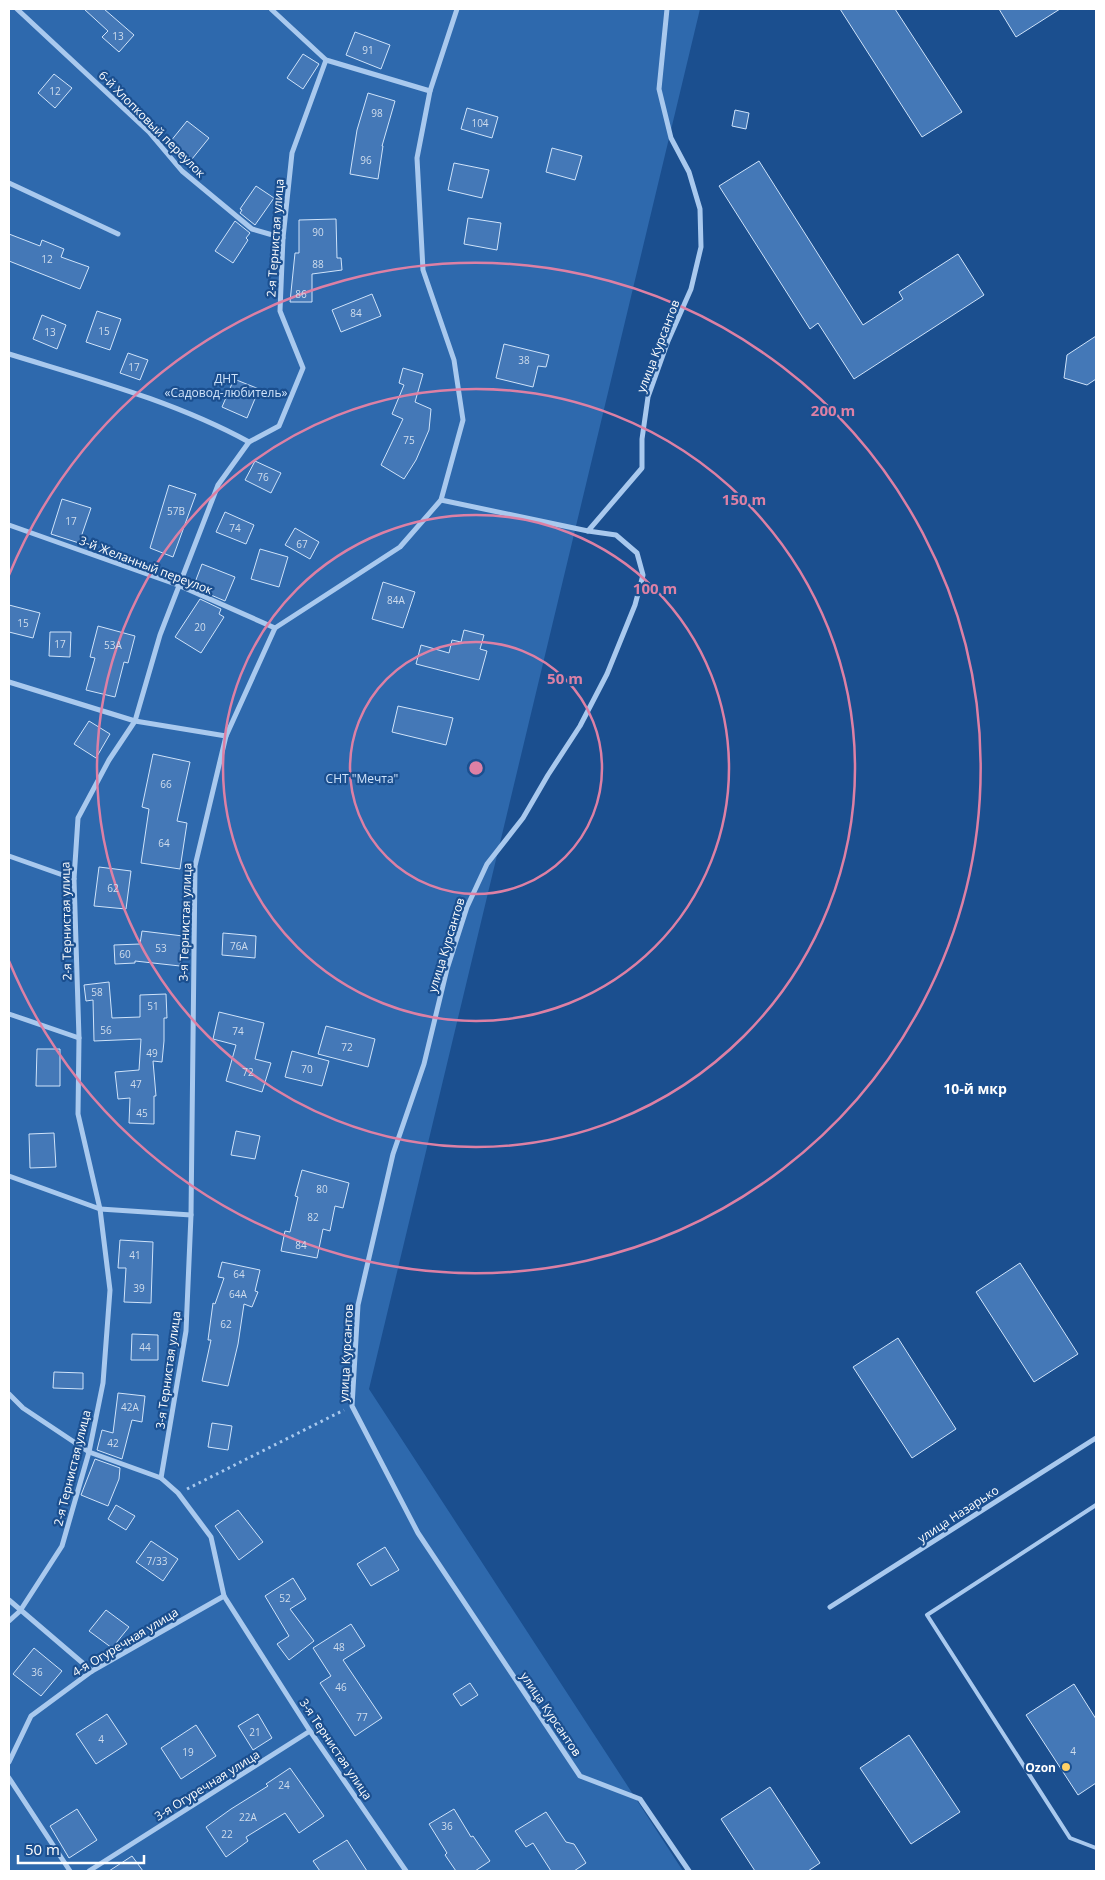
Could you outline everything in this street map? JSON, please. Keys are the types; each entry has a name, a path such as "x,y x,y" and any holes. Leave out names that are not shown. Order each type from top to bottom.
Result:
{"street":[{"name":"6-й Хлопковый переулок","path":"17,9 148,132 182,171 252,229 283,238"},
{"path":"270,9 326,60 430,91"},
{"path":"275,628 400,547 441,500 463,420 454,360 423,270 417,158 430,91 457,9"},
{"name":"улица Курсантов","path":"588,531 642,468 642,439 648,397 668,341 691,290 701,247 700,209 689,172 670,138 659,89 667,9"},
{"name":"2-я Тернистая улица","path":"9,1621 20,1611 62,1546 89,1452 103,1384 110,1290 100,1209 78,1114 79,1038 74,879 78,818 109,760 136,721 160,635 178,584 218,485 249,442 279,426 303,368 280,311 283,238 292,153 326,60"},
{"path":"9,183 118,234"},
{"path":"9,354 146,397 227,430 249,442"},
{"path":"441,500 588,531"},
{"name":"3-й Желанный переулок","path":"9,525 178,584 275,628"},
{"name":"улица Курсантов","path":"588,531 616,535 637,554 643,575 635,606 607,674 580,726 523,818 487,864 467,907 447,969 424,1064 394,1154 358,1305 352,1406 418,1533 580,1776 640,1799 689,1871"},
{"name":"3-я Тернистая улица","path":"275,628 226,736 195,866 190,1215 186,1331 161,1478 178,1493 211,1537 224,1596 310,1731 405,1869"},
{"path":"9,682 136,721 226,736"},
{"path":"9,856 74,879"},
{"path":"9,1014 79,1038"},
{"path":"9,1176 100,1209 190,1215"},
{"path":"9,1394 23,1408 89,1452 161,1478"},
{"name":"улица Назарько","path":"830,1607 1096,1438"},
{"name":"4-я Огуречная улица","path":"9,1762 31,1716 92,1671 224,1596"},
{"path":"9,1600 92,1671"},
{"name":"3-я Огуречная улица","path":"89,1871 310,1731"},
{"path":"9,1778 70,1871"},
{"path":"398,1871 405,1869"}],"lane":[{"path":"1096,1505 927,1615 1070,1838 1096,1848"}],"path":[{"path":"178,1493 352,1406"}],"green space":[{"path":"9,9 700,9 369,1389 683,1871 9,1871"}],"building":[{"path":"84,9 104,9 134,35 119,52 102,37 108,31"},
{"path":"840,9 895,9 962,112 922,137"},
{"path":"999,9 1060,9 1016,37"},
{"path":"355,32 390,45 381,69 346,55"},
{"path":"303,54 319,64 303,89 287,78"},
{"path":"54,74 72,88 55,108 38,93"},
{"path":"368,93 395,101 382,146 378,179 350,174 357,130"},
{"path":"467,108 498,117 492,138 461,129"},
{"path":"735,110 749,113 746,129 732,126"},
{"path":"187,121 209,138 192,159 170,142"},
{"path":"552,148 582,156 575,180 546,172"},
{"path":"759,161 863,325 903,299 899,292 958,254 984,295 854,379 818,323 810,329 719,186"},
{"path":"454,163 489,170 482,198 448,190"},
{"path":"256,186 274,198 255,225 240,213 242,210 240,209"},
{"path":"468,218 501,223 497,250 464,244"},
{"path":"336,219 337,258 341,258 342,270 312,274 312,302 290,302 295,253 299,253 299,220"},
{"path":"235,221 250,233 246,238 248,240 233,263 215,251"},
{"path":"9,234 40,246 42,240 64,249 61,257 89,267 80,289 9,261"},
{"path":"372,294 381,316 341,332 332,310"},
{"path":"97,311 121,319 110,350 86,342"},
{"path":"42,315 66,325 57,349 33,339"},
{"path":"1096,336 1096,379 1087,385 1064,378 1067,355"},
{"path":"504,344 549,355 546,367 538,366 533,387 496,378"},
{"path":"128,353 148,360 140,380 120,373"},
{"path":"403,368 423,374 415,402 431,409 429,430 416,460 404,479 381,465 403,419 392,414 404,385 399,383"},
{"path":"234,379 259,389 247,418 222,407"},
{"path":"255,461 281,473 271,493 245,480"},
{"path":"169,485 196,494 173,557 150,548"},
{"path":"62,499 91,508 79,543 51,534"},
{"path":"225,512 254,525 246,544 216,532"},
{"path":"295,528 319,542 310,559 285,545"},
{"path":"260,549 288,557 279,587 251,579"},
{"path":"202,564 235,577 225,601 204,592 206,590 194,585"},
{"path":"383,582 415,592 403,628 372,619"},
{"path":"200,599 221,609 219,614 224,617 201,653 175,637"},
{"path":"9,605 40,613 33,638 9,632"},
{"path":"98,626 135,636 128,663 124,662 115,697 86,690 95,658 90,657"},
{"path":"464,630 484,635 480,649 487,651 479,680 416,664 421,645 449,653 452,640 461,642"},
{"path":"50,632 71,632 70,657 49,656"},
{"path":"398,706 453,718 446,745 392,732"},
{"path":"89,721 110,734 96,758 74,744"},
{"path":"153,754 190,762 177,821 187,823 180,869 141,863 149,809 142,807"},
{"path":"99,867 131,871 126,909 94,906"},
{"path":"142,931 183,936 180,966 135,961 135,963 115,964 114,945 140,944"},
{"path":"223,933 256,936 255,958 222,955"},
{"path":"109,982 112,1018 140,1017 140,995 166,994 167,1018 164,1018 162,1062 153,1061 156,1096 154,1096 154,1124 129,1123 130,1098 118,1099 115,1072 139,1070 141,1039 94,1041 93,1000 86,1001 84,985"},
{"path":"219,1012 264,1023 255,1059 271,1063 262,1092 226,1081 236,1045 213,1039"},
{"path":"326,1026 375,1039 368,1067 318,1054"},
{"path":"37,1049 60,1049 60,1086 36,1086"},
{"path":"292,1051 329,1061 322,1086 285,1077"},
{"path":"236,1131 260,1136 255,1159 231,1155"},
{"path":"54,1133 56,1167 30,1168 29,1134"},
{"path":"302,1170 349,1183 343,1208 335,1206 330,1231 323,1229 317,1258 281,1251 285,1231 290,1232 298,1197 295,1196"},
{"path":"120,1240 153,1242 151,1303 124,1302 126,1268 118,1268"},
{"path":"222,1262 260,1270 255,1291 258,1292 252,1307 244,1304 238,1344 228,1386 202,1381 211,1340 208,1340 213,1303 215,1304 224,1278 218,1277"},
{"path":"1020,1263 1078,1354 1034,1382 976,1292"},
{"path":"132,1334 158,1335 158,1360 131,1360"},
{"path":"898,1338 956,1429 912,1458 853,1367"},
{"path":"54,1372 83,1373 83,1389 53,1388"},
{"path":"118,1393 145,1396 142,1422 132,1420 122,1459 97,1450 102,1430 113,1433"},
{"path":"212,1423 232,1426 228,1450 208,1447"},
{"path":"95,1459 120,1468 119,1479 108,1506 81,1495"},
{"path":"116,1505 135,1516 126,1530 108,1519"},
{"path":"238,1510 263,1542 239,1560 215,1526"},
{"path":"151,1541 178,1559 163,1581 136,1562"},
{"path":"385,1547 399,1570 371,1586 357,1564"},
{"path":"293,1578 306,1599 290,1609 314,1641 289,1660 277,1644 289,1636 265,1596"},
{"path":"106,1610 129,1627 112,1648 89,1631"},
{"path":"351,1624 365,1646 343,1660 382,1718 355,1736 320,1683 331,1676 313,1648"},
{"path":"34,1648 62,1671 41,1696 13,1674"},
{"path":"470,1683 478,1695 461,1706 453,1694"},
{"path":"1074,1684 1096,1719 1096,1783 1078,1795 1026,1715"},
{"path":"107,1714 127,1744 96,1764 76,1734"},
{"path":"258,1714 272,1738 253,1750 238,1726"},
{"path":"196,1725 216,1756 181,1779 161,1748"},
{"path":"909,1735 960,1812 911,1844 860,1768"},
{"path":"290,1768 324,1816 299,1833 285,1813 246,1837 248,1841 226,1857 206,1827 268,1786 266,1784"},
{"path":"770,1787 820,1863 808,1871 755,1871 721,1819"},
{"path":"77,1809 97,1840 69,1858 50,1826"},
{"path":"454,1809 471,1837 473,1836 490,1861 475,1871 456,1871 445,1855 447,1853 429,1824"},
{"path":"546,1812 566,1842 574,1844 586,1863 574,1871 551,1871 533,1843 526,1847 515,1831"},
{"path":"347,1840 367,1871 320,1871 313,1861"},
{"path":"132,1856 143,1871 109,1871"}],"place":[{"name":"Ozon","path":"1066,1767"}],"district":[{"name":"10-й мкр","path":"975,1088"}],"park label":[{"name":"ДНТ «Садовод-любитель»","path":"226,385"},
{"name":"СНТ \"Мечта\"","path":"362,778"}]}
